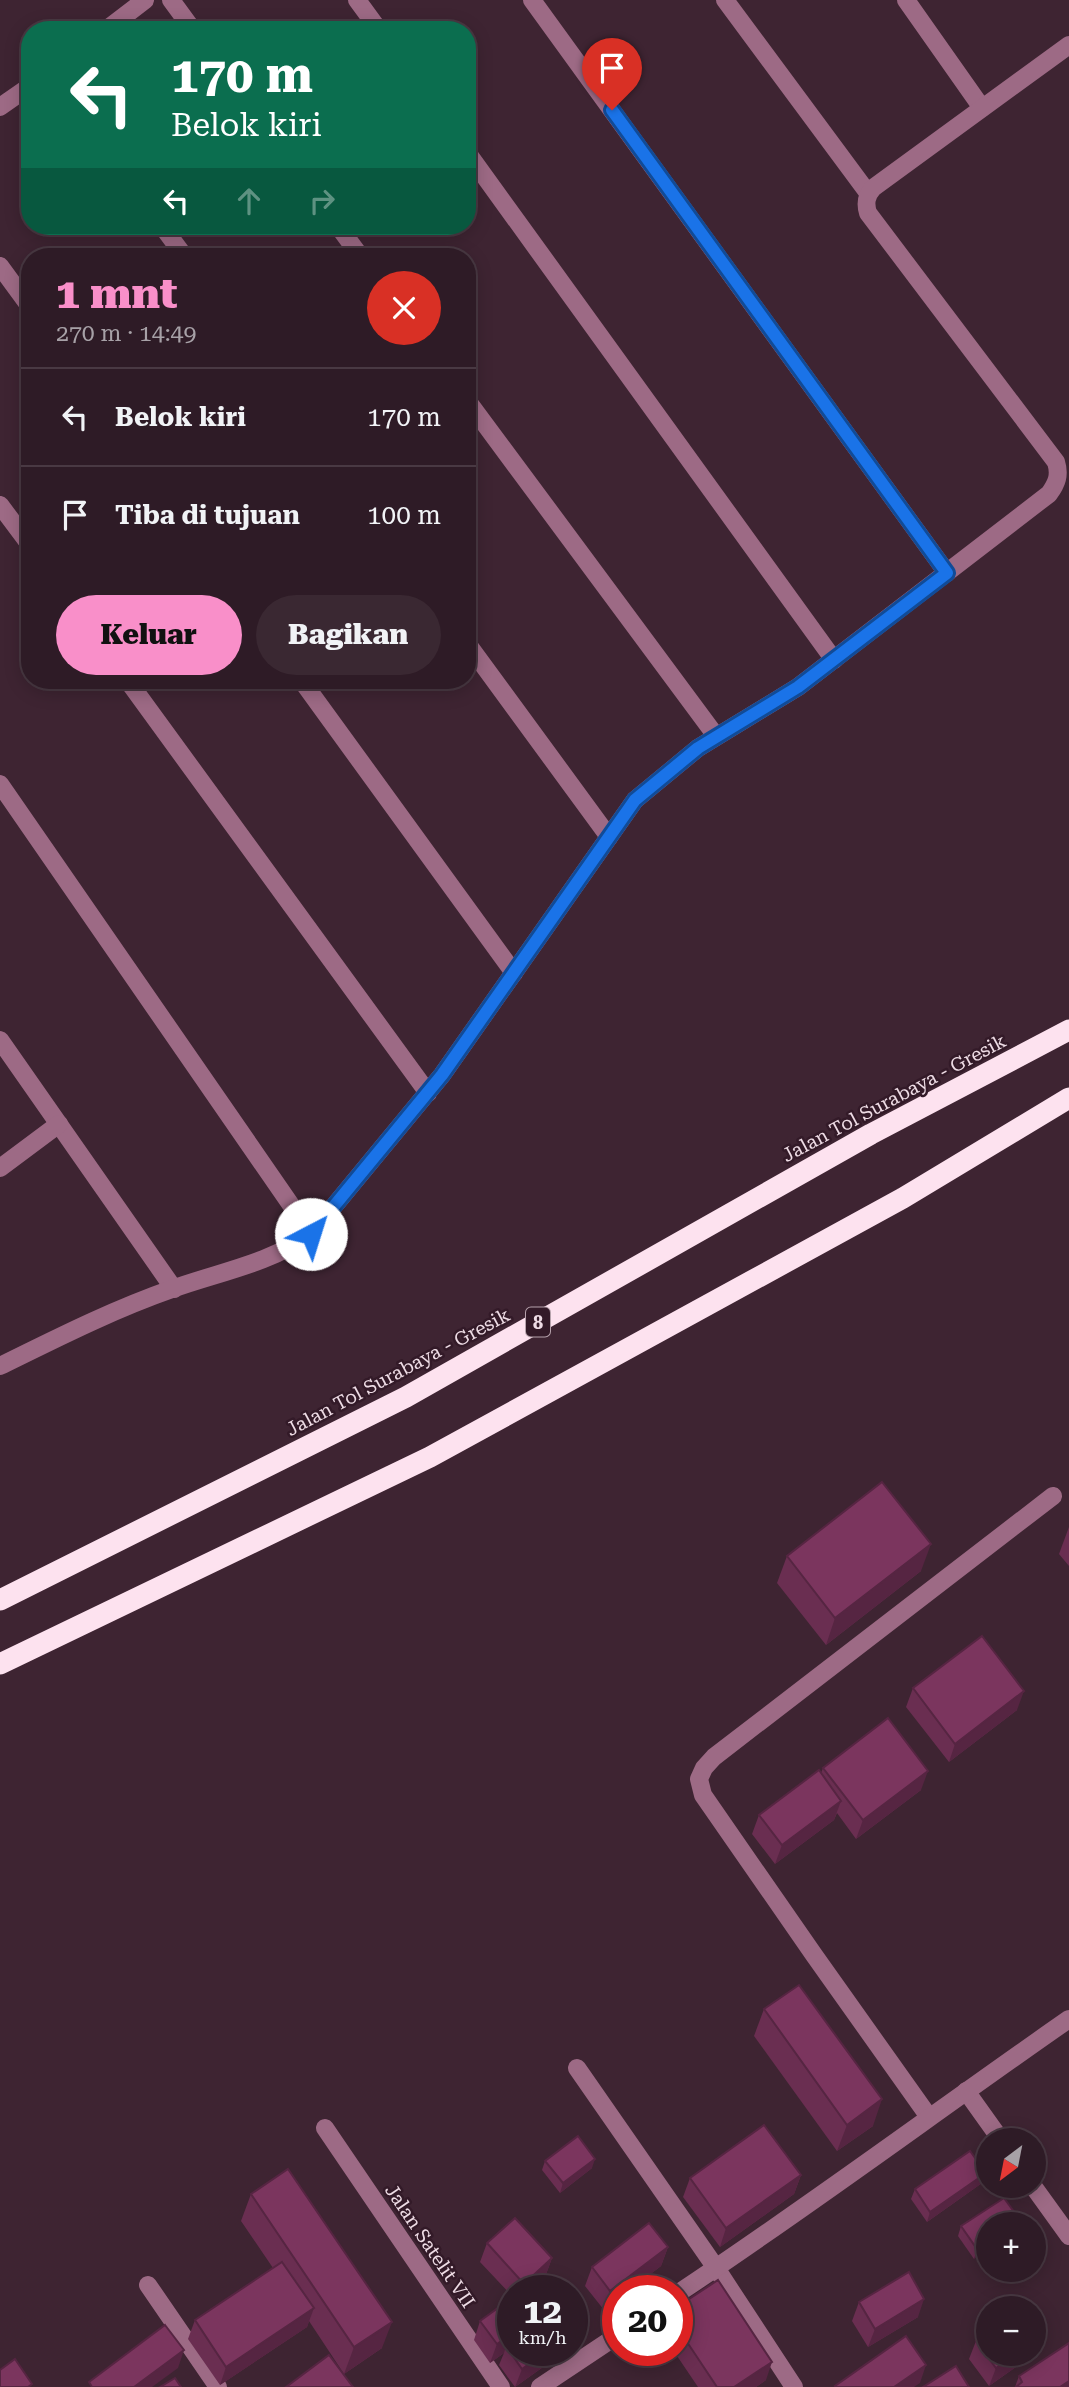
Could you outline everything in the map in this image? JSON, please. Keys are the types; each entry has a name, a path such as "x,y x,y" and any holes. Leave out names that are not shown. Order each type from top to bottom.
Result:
{"highway":[{"name":"Jalan Tol Surabaya - Gresik","path":"0,1600 406,1397 871,1134 1069,1030"},
{"path":"0,1664 430,1457 903,1198 1069,1098"}],"street":[{"path":"118,21 145,0"},
{"path":"171,0 186,21"},
{"path":"357,0 372,21"},
{"path":"533,0 947,573"},
{"path":"725,0 868,193"},
{"path":"905,0 982,108"},
{"path":"0,1366 98,1318 174,1289 255,1264 293,1247 311,1234 428,1093 635,800 698,748 798,687 1049,494 1056,485 1059,473 1056,462 868,214 866,206 868,193 1069,45"},
{"path":"0,107 21,92"},
{"path":"476,164 834,660"},
{"path":"0,266 21,295"},
{"path":"476,412 716,736"},
{"path":"0,505 21,533"},
{"path":"476,655 609,837"},
{"path":"134,689 428,1093"},
{"path":"308,689 514,973"},
{"path":"0,784 311,1234"},
{"path":"0,1040 174,1289"},
{"path":"0,1168 59,1124"},
{"path":"929,2117 703,1795 699,1779 714,1757 1053,1496"},
{"path":"693,2283 1069,2019"},
{"path":"577,2068 716,2268 794,2387"},
{"path":"966,2091 992,2128"},
{"name":"Jalan Satelit VII","path":"325,2128 500,2387"},
{"path":"1042,2198 1069,2236"},
{"path":"148,2286 218,2387"},
{"path":"540,2387 602,2346"}],"building":[{"path":"882,1482 931,1544 835,1618 787,1556"},
{"path":"982,1636 1024,1691 955,1744 913,1688"},
{"path":"888,1718 928,1771 863,1820 823,1768"},
{"path":"819,1770 841,1801 782,1845 759,1815"},
{"path":"799,1985 882,2099 847,2125 764,2009"},
{"path":"764,2125 801,2175 726,2228 690,2178"},
{"path":"578,2136 595,2159 563,2183 545,2161"},
{"path":"970,2151 976,2159 976,2180 930,2212 915,2189"},
{"path":"288,2169 392,2322 354,2347 251,2194"},
{"path":"1004,2198 1014,2212 982,2212"},
{"path":"976,2216 976,2248 961,2226"},
{"path":"515,2218 552,2258 534,2275 516,2275 487,2243"},
{"path":"649,2223 668,2247 631,2275 602,2275 602,2280 592,2267"},
{"path":"282,2262 314,2308 226,2367 195,2320"},
{"path":"909,2272 924,2299 875,2329 859,2302"},
{"path":"718,2280 772,2362 734,2387 717,2387 693,2351 693,2296"},
{"path":"497,2309 497,2344 480,2321"},
{"path":"165,2325 184,2350 134,2387 92,2387 89,2382"},
{"path":"906,2336 926,2365 894,2387 835,2386"},
{"path":"1069,2343 1069,2381 1060,2387 1016,2387 1022,2382 1019,2376 1034,2366 1046,2366 1046,2358"},
{"path":"329,2355 353,2387 286,2387"},
{"path":"15,2359 32,2384 28,2387 0,2387 0,2370"},
{"path":"956,2366 969,2387 923,2387"},
{"path":"175,2378 181,2387 160,2387"}],"route":[{"path":"311,1234 442,1075 635,800 698,748 798,687 947,573 612,110"}]}
